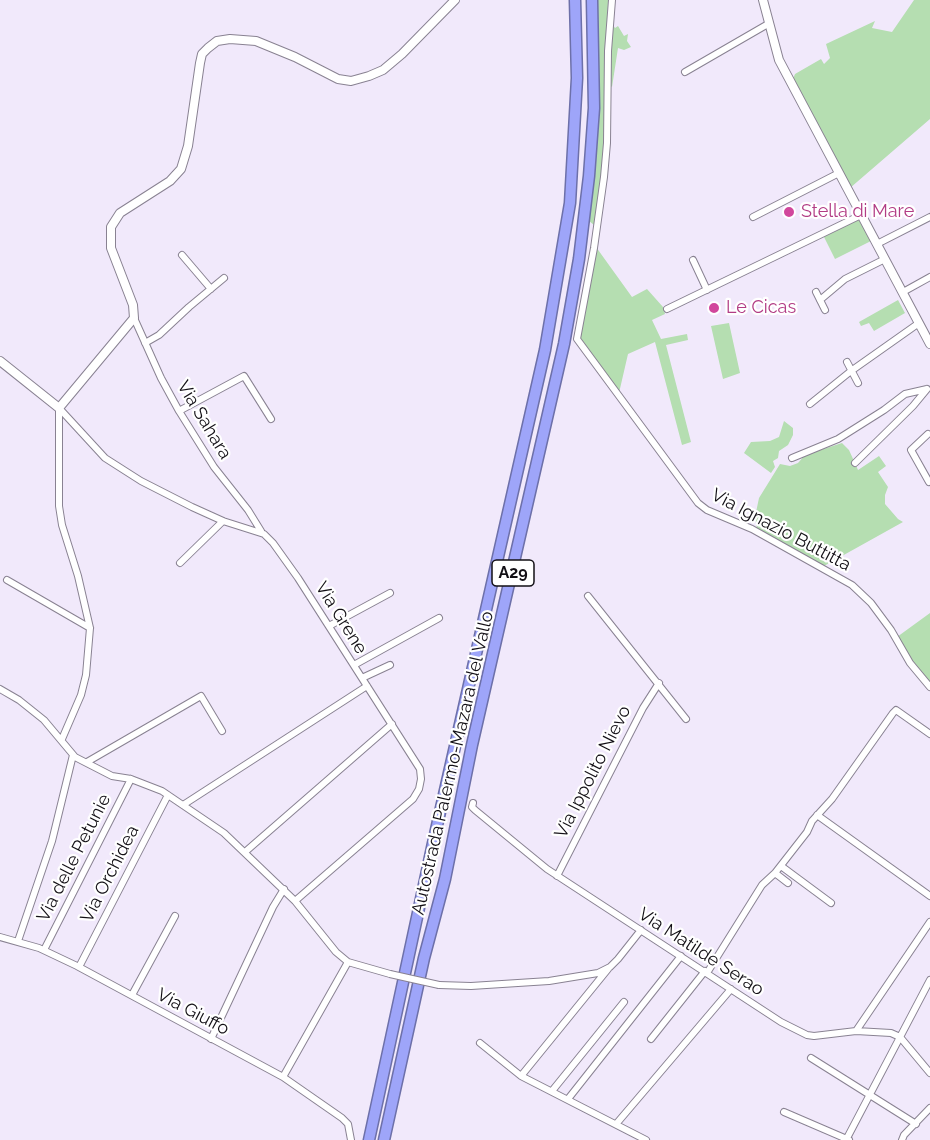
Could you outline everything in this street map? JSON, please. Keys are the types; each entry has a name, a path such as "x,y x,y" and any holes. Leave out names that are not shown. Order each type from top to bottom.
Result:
{"highway":[{"name":"Autostrada Palermo-Mazara del Vallo","path":"369,1140 433,843 545,350 570,203 578,78 574,0"},
{"name":"Autostrada Palermo-Mazara del Vallo","path":"384,1140 424,958 445,879 472,745 564,344 579,259 589,176 594,108 592,0"}],"main road":[{"path":"763,0 779,60 930,344"}],"street":[{"path":"62,739 81,695 86,675 90,628 59,506 59,408 134,318 132,305 111,248 111,226 120,213 170,181 181,169 188,146 202,54 217,41 230,39 256,41 295,57 338,79 351,81 383,70 455,0"},
{"name":"Via Ignazio Buttitta","path":"612,0 608,51 607,143 594,248 577,339 698,503 707,510 752,529 852,585 871,603 891,630 910,663 930,687"},
{"path":"685,72 768,24"},
{"path":"753,217 837,170"},
{"path":"667,309 861,215"},
{"path":"877,244 930,217"},
{"path":"182,255 211,289"},
{"path":"820,300 845,279 885,259"},
{"path":"693,260 707,290"},
{"path":"903,292 930,277"},
{"path":"145,343 159,335 224,278"},
{"path":"816,292 825,310"},
{"name":"Via Sahara","path":"134,318 179,411 213,467 248,510 261,531"},
{"path":"810,404 851,371 919,323"},
{"path":"0,361 59,408"},
{"path":"847,362 858,383"},
{"path":"179,411 244,376 271,420"},
{"path":"792,458 838,439 905,394 929,388"},
{"path":"855,463 929,388"},
{"name":"Via Grene","path":"59,408 98,451 114,464 169,496 223,521 264,534 298,578 420,769 419,789 413,799 295,901"},
{"path":"928,434 911,450 928,483"},
{"path":"180,563 223,521"},
{"path":"7,580 90,628"},
{"path":"329,626 390,593"},
{"path":"588,596 686,719"},
{"path":"354,665 439,618"},
{"path":"362,678 390,665"},
{"name":"Via Ippolito Nievo","path":"557,876 643,708 659,683"},
{"path":"183,805 367,686"},
{"path":"0,689 19,700 44,720 73,754 112,776 152,786 224,833 284,889 336,952 348,962 439,985 471,986 549,981 598,973 610,967"},
{"path":"87,762 201,696 222,731"},
{"path":"651,1039 706,972 762,885 781,866 896,710 930,734"},
{"path":"244,852 392,724"},
{"path":"18,941 52,841 73,754"},
{"name":"Via delle Petunie","path":"44,950 131,779"},
{"name":"Via Orchidea","path":"79,967 168,795"},
{"name":"Via Matilde Serao","path":"473,803 472,807 475,810 557,876 630,926 641,930 781,1022 807,1035 856,1031 891,1032 900,1037"},
{"path":"817,815 930,896"},
{"path":"781,866 831,903"},
{"path":"775,873 788,883"},
{"path":"211,1039 273,907 284,889"},
{"path":"132,995 175,916"},
{"path":"856,1031 930,922"},
{"path":"521,1076 641,930"},
{"name":"Via Giuffo","path":"0,937 44,950 79,967 283,1077 342,1118 348,1124 351,1140"},
{"path":"568,1099 681,956"},
{"path":"283,1077 348,962"},
{"path":"784,1112 847,1140 930,980"},
{"path":"617,1123 731,989"},
{"path":"552,1091 624,1002"},
{"path":"900,1037 930,1073"},
{"path":"480,1043 521,1076 617,1123 646,1140"},
{"path":"811,1058 916,1124"},
{"path":"902,1140 930,1108"}],"green space":[{"path":"596,0 608,0 605,146 594,225 589,221"},
{"path":"914,0 930,0 930,119 850,188 793,79 795,74 821,59 824,64 830,58 826,44 875,21 872,28 892,32"},
{"path":"613,25 615,28 618,26 624,36 628,34 627,41 631,47 624,50 618,48 612,87 610,85"},
{"path":"856,219 860,220 871,241 835,259 823,235"},
{"path":"596,247 632,297 647,289 663,307 665,314 652,320 661,339 687,334 688,340 666,345 691,442 682,445 655,342 628,354 619,393 581,342 580,336"},
{"path":"898,300 905,313 874,331 869,323 861,326 859,322"},
{"path":"729,323 740,373 723,379 711,326"},
{"path":"784,421 793,428 793,435 788,445 779,451 778,458 773,461 775,467 771,473 744,453 751,442 770,441 779,437"},
{"path":"842,443 849,450 858,470 879,456 886,466 878,472 888,487 885,504 903,522 824,566 757,529 755,517 759,498 780,464 790,466 798,463 805,455"},
{"path":"930,613 930,684 916,668 897,637"}],"place":[{"name":"Stella di Mare","path":"789,212"},
{"name":"Le Cicas","path":"714,308"}]}
